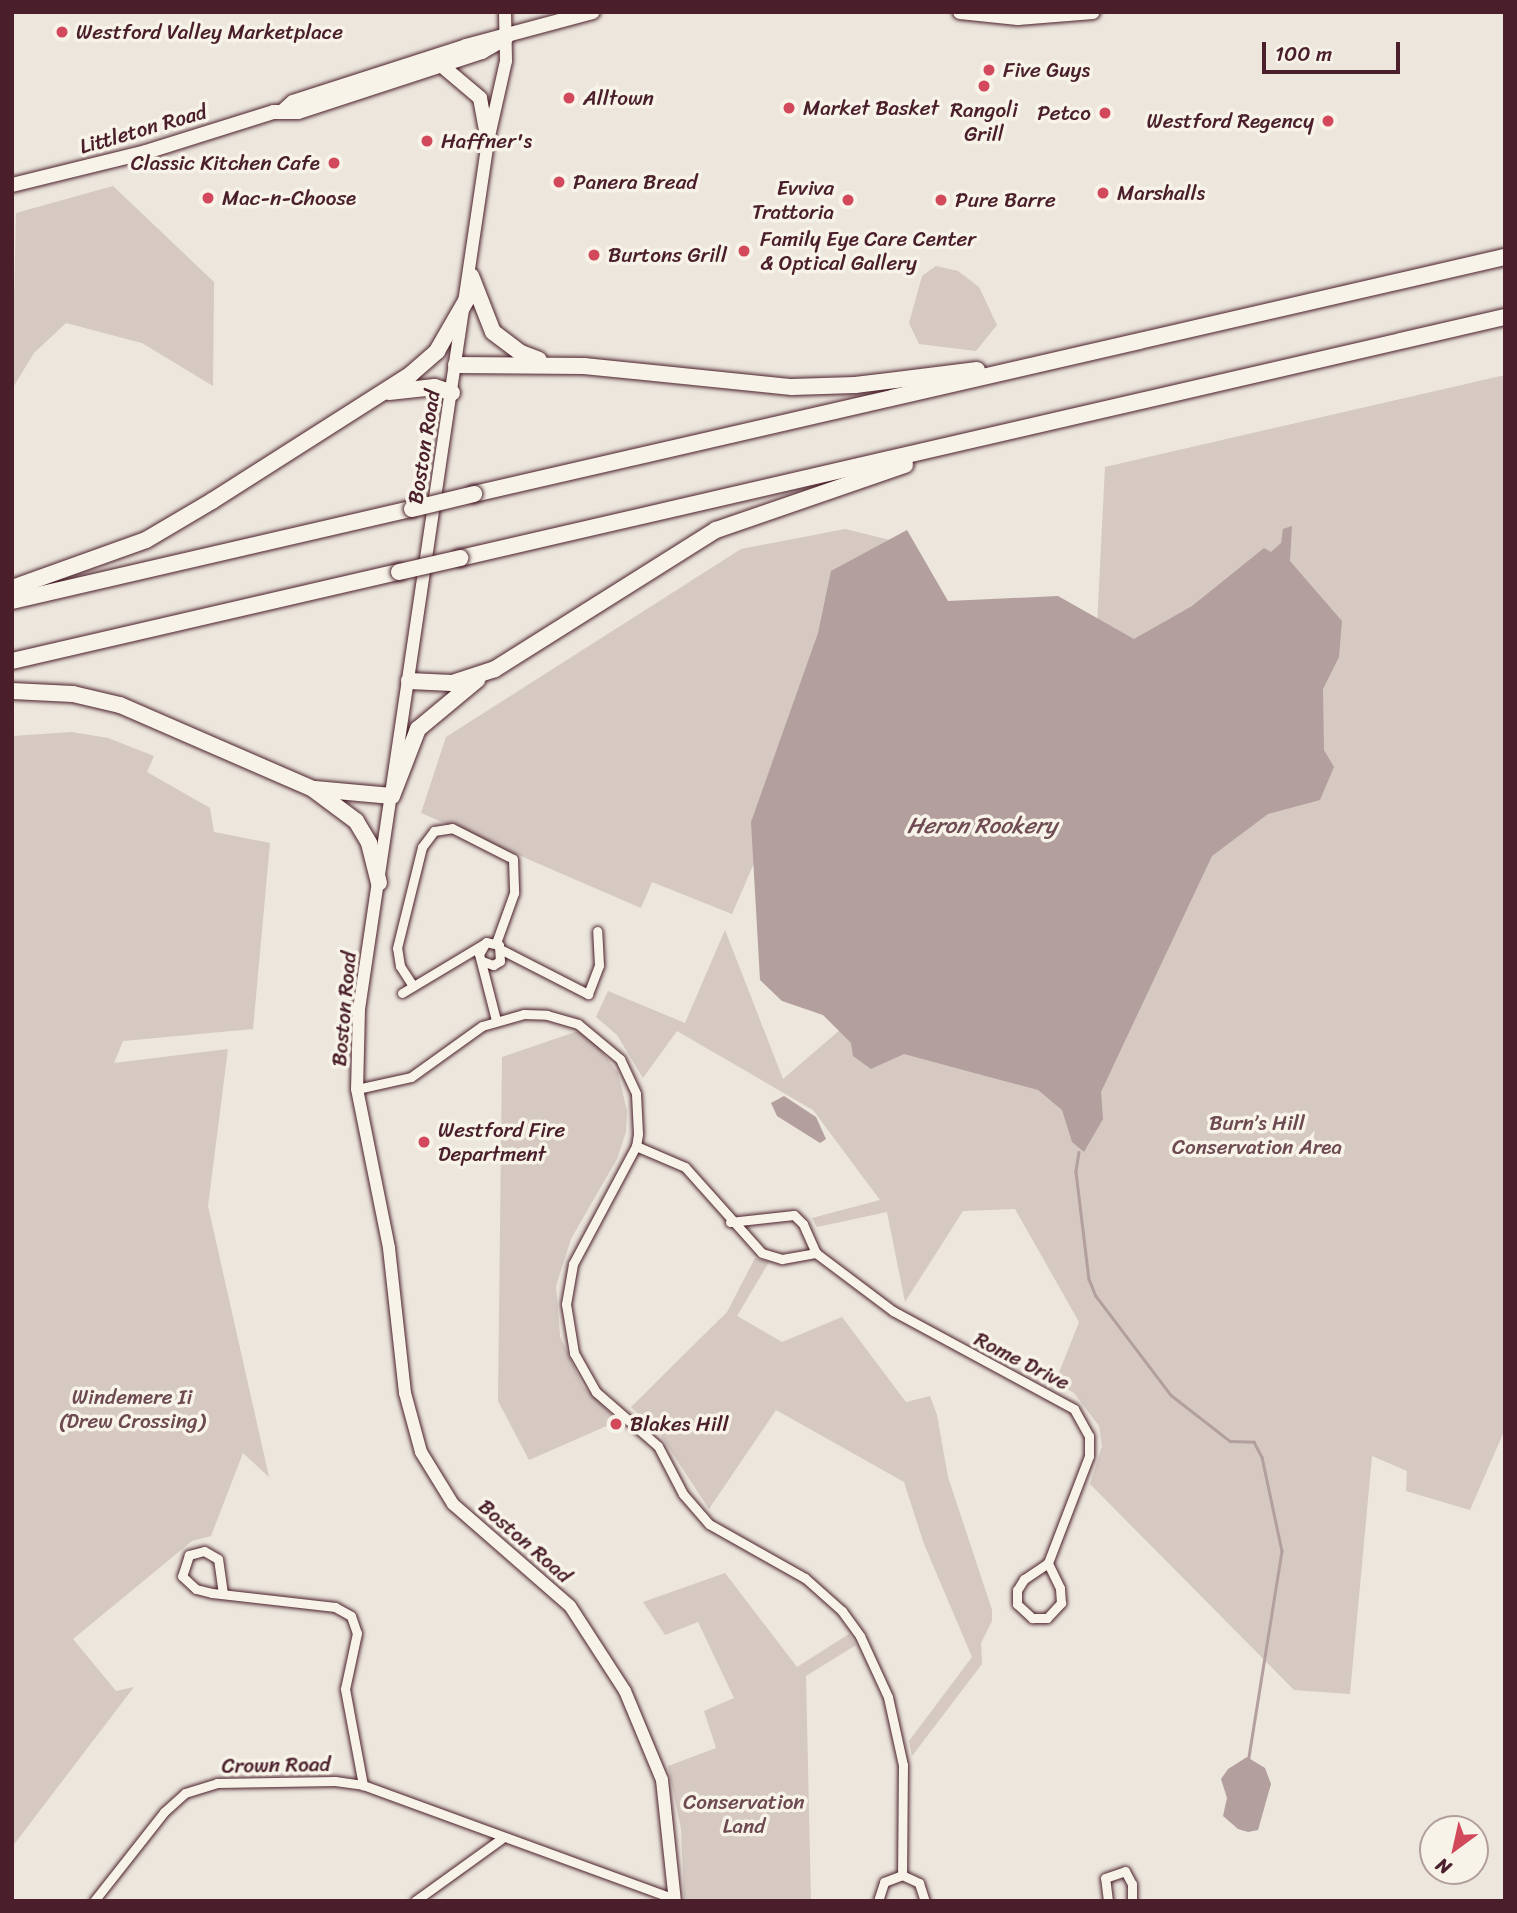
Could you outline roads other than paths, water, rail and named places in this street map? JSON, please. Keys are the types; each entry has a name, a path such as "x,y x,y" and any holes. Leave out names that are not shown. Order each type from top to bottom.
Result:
{"highway":[{"path":"12,601 1505,257"},
{"path":"471,276 485,317 498,337 520,353 569,366"},
{"path":"12,588 146,540 380,393 437,351 467,299"},
{"path":"12,661 1505,317"},
{"path":"456,365 569,366 821,387 1038,364"},
{"path":"380,393 420,387 452,393"},
{"path":"313,789 392,796 418,729 447,701 488,672 716,530 983,438"},
{"path":"408,681 452,683 488,672"},
{"path":"12,691 73,694 120,705 313,789 356,821 369,843 379,883"}],"main road":[{"name":"Boston Road","path":"505,12 506,61 488,141 471,276 408,681 357,1034 357,1089 389,1248 405,1393 421,1452 453,1504 569,1606 625,1691 662,1780 675,1900"},
{"name":"Littleton Road","path":"12,185 146,152 284,110 293,102 478,43 506,38 593,12"},
{"path":"960,12 1018,18 1093,12"},
{"name":"Littleton Road","path":"284,110 298,112 482,52 506,38"},
{"path":"441,65 481,98 488,141"}],"street":[{"path":"413,986 400,966 397,948 422,847 434,831 452,828 513,859 513,893 489,990"},
{"path":"402,993 484,944 499,946 518,962 588,994 599,965 597,931"},
{"path":"484,944 481,959 496,1020"},
{"path":"455,960 518,962"},
{"path":"357,1089 411,1077 496,1020 547,1015 578,1024 606,1043 632,1082 639,1118 636,1146 573,1264 566,1304 574,1353 596,1392 657,1446 683,1494 709,1524 805,1578 842,1611 860,1636 888,1697 903,1765 902,1875"},
{"path":"636,1146 685,1167 730,1222 771,1257 816,1253"},
{"name":"Rome Drive","path":"730,1222 793,1214 803,1224 816,1253 913,1324 1057,1397 1081,1416 1089,1436 1089,1456 1048,1563"},
{"path":"223,1594 218,1559 204,1550 189,1555 182,1569 187,1584 223,1594 335,1607 351,1616 357,1633 345,1689 363,1785"},
{"path":"1048,1563 1060,1588 1061,1603 1053,1615 1032,1618 1017,1604 1017,1590 1024,1579 1048,1563"},
{"name":"Crown Road","path":"94,1901 164,1812 185,1793 217,1783 335,1781 363,1785 501,1839 675,1900"},
{"path":"415,1901 501,1839"},
{"path":"1108,1901 1105,1878 1125,1871 1132,1884 1132,1901"},
{"path":"878,1901 884,1882 902,1875 919,1882 925,1901"}],"water":[{"name":"Heron Rookery","path":"1292,526 1290,561 1342,621 1339,657 1323,689 1324,750 1334,767 1320,800 1268,814 1212,856 1101,1092 1103,1119 1084,1152 1072,1142 1062,1110 1038,1090 904,1054 871,1069 853,1056 851,1043 823,1015 782,1001 760,980 751,822 818,633 831,571 907,530 948,601 1058,596 1134,639 1192,606 1264,548 1271,552 1281,543 1283,529"},
{"path":"784,1096 816,1117 826,1139 820,1143 777,1116 771,1103"},
{"path":"1247,1757 1265,1768 1271,1784 1258,1830 1248,1832 1238,1829 1223,1816 1227,1798 1221,1779 1228,1769"}],"waterway":[{"path":"1079,1152 1076,1172 1089,1279 1096,1296 1171,1395 1230,1441 1254,1442 1262,1457 1282,1551 1249,1758"}],"place":[{"name":"Westford Valley Marketplace","path":"62,32"},
{"name":"Five Guys","path":"989,70"},
{"name":"Rangoli Grill","path":"984,86"},
{"name":"Alltown","path":"569,98"},
{"name":"Market Basket","path":"789,108"},
{"name":"Petco","path":"1105,113"},
{"name":"Westford Regency","path":"1328,121"},
{"name":"Haffner's","path":"427,141"},
{"name":"Classic Kitchen Cafe","path":"334,163"},
{"name":"Panera Bread","path":"559,182"},
{"name":"Marshalls","path":"1103,193"},
{"name":"Mac-n-Choose","path":"208,198"},
{"name":"Evviva Trattoria","path":"848,200"},
{"name":"Pure Barre","path":"941,200"},
{"name":"Family Eye Care Center & Optical Gallery","path":"744,251"},
{"name":"Burtons Grill","path":"594,255"},
{"name":"Westford Fire Department","path":"424,1142"},
{"name":"Blakes Hill","path":"616,1424"}],"park label":[{"name":"Burn’s Hill Conservation Area","path":"1257,1135"},
{"name":"Windemere Ii (Drew Crossing)","path":"132,1409"},
{"name":"Conservation Land","path":"744,1814"}]}
